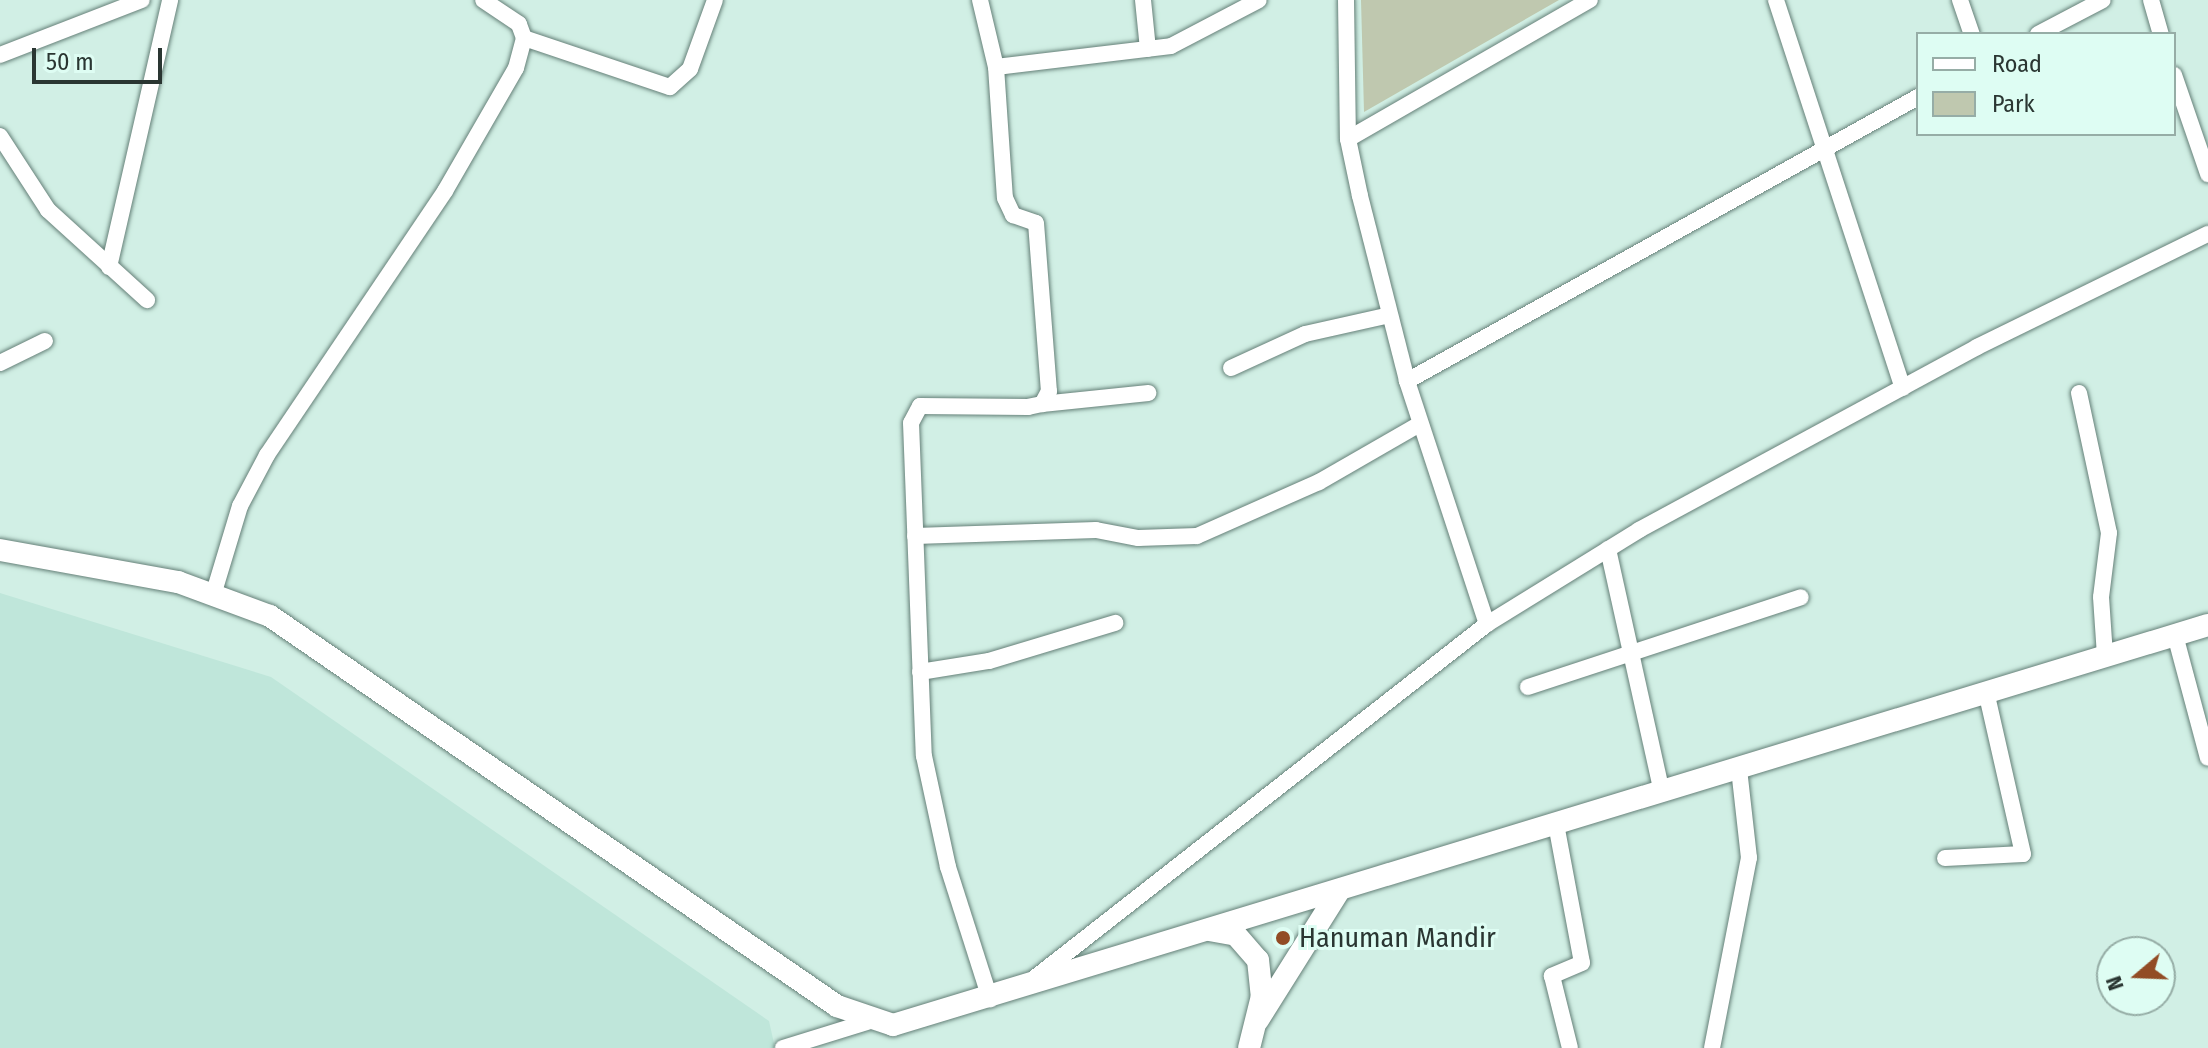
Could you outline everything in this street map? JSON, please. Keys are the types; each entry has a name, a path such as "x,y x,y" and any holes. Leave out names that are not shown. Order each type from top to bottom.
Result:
{"street":[{"path":"0,55 142,0"},
{"path":"109,267 170,0"},
{"path":"483,0 509,14 524,38 670,87 690,69 715,0"},
{"path":"980,0 996,67 1005,198 1013,215 1036,226 1049,380 1042,404"},
{"path":"1143,0 1148,49"},
{"path":"996,67 1179,43 1259,0"},
{"path":"1346,0 1348,139 1407,381 1487,624"},
{"path":"1348,139 1590,0"},
{"path":"1776,0 1821,150 1903,388"},
{"path":"1960,0 1971,32"},
{"path":"2042,32 2103,0"},
{"path":"2151,0 2160,32"},
{"path":"214,592 259,468 445,191 516,68 524,38"},
{"path":"2176,81 2208,174"},
{"path":"1407,381 1916,98"},
{"path":"0,136 48,210 147,300"},
{"path":"1019,990 1487,624 1608,549 1903,388 2208,234"},
{"path":"1231,368 1305,334 1390,315"},
{"path":"0,363 45,341"},
{"path":"990,999 929,797 920,672 913,412 929,404 1042,404 1148,393"},
{"path":"2079,393 2109,533 2101,597 2105,656"},
{"path":"915,536 1096,530 1138,538 1197,536 1319,482 1420,424"},
{"path":"1608,549 1662,792"},
{"path":"0,550 214,592 347,663 867,1022"},
{"path":"1528,687 1801,597"},
{"path":"920,672 989,661 1115,623"},
{"path":"783,1048 867,1022 919,1020 990,999 2208,625"},
{"path":"2175,635 2208,758"},
{"path":"1945,858 2023,854 1986,691"},
{"path":"1712,1048 1749,858 1739,769"},
{"path":"1556,824 1582,963 1552,976 1570,1048"},
{"path":"1249,1048 1258,1020 1339,891"},
{"path":"1209,930 1236,935 1258,960 1258,1020"}],"shaded area":[{"path":"0,593 271,677 769,1021 775,1048 0,1048"}],"green space":[{"path":"1361,0 1559,0 1364,112"}],"place":[{"name":"Hanuman Mandir","path":"1283,938"}]}
